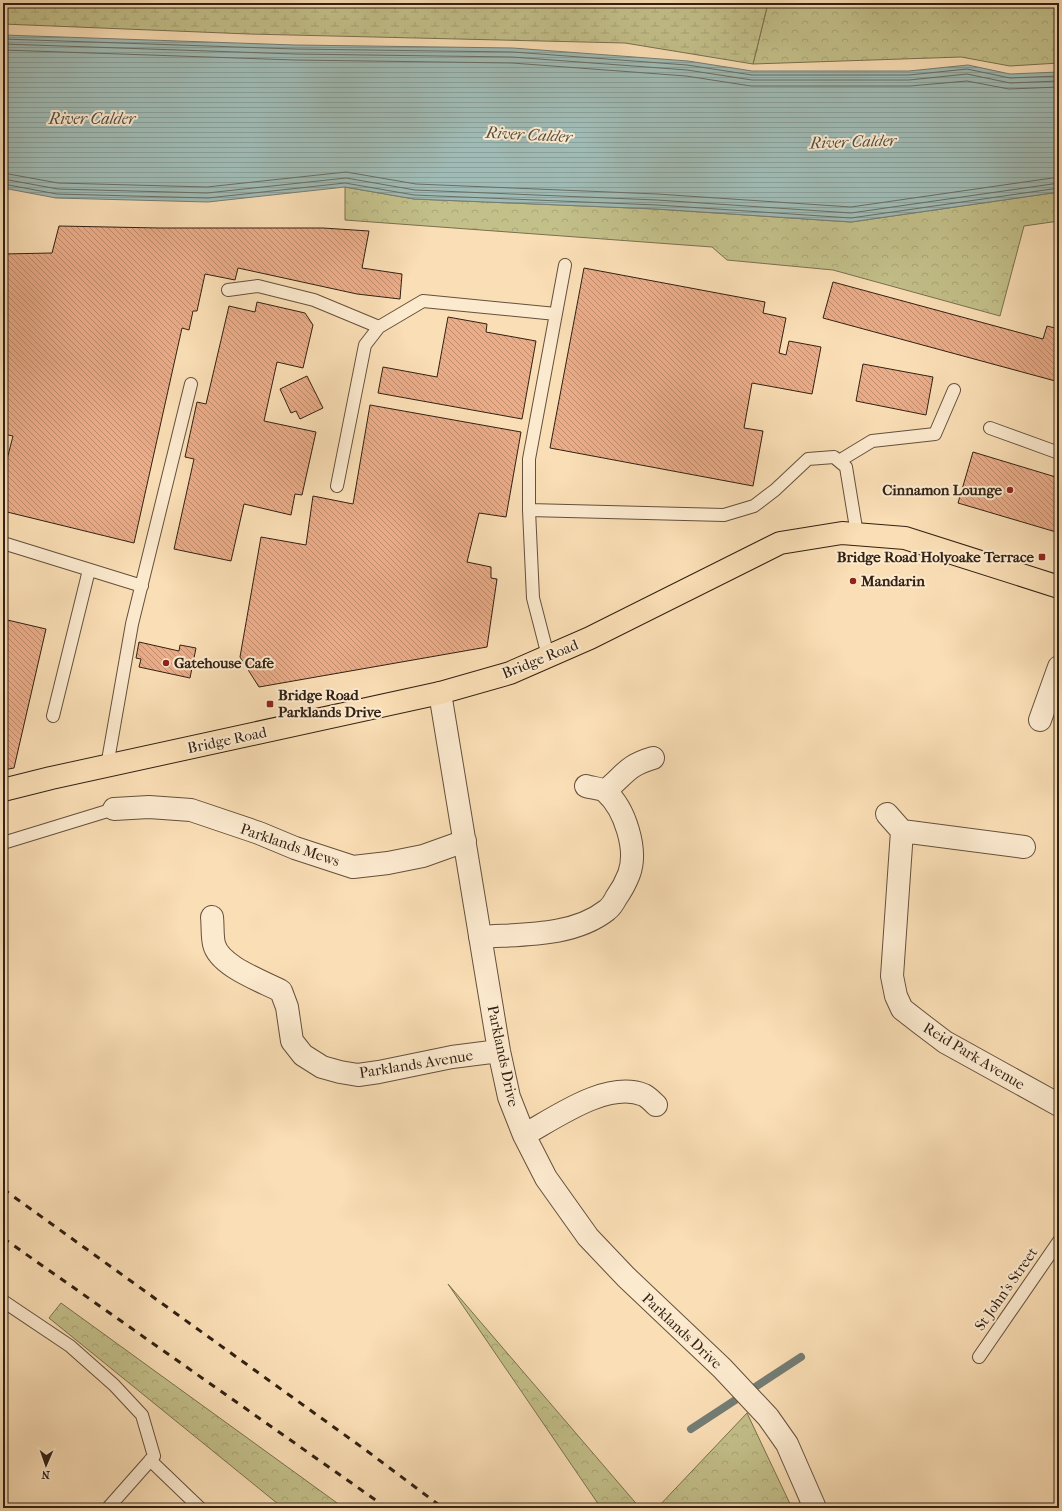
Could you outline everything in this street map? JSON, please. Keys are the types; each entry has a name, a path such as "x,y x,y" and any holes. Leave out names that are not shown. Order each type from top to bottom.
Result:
{"highway":[{"name":"Bridge Road","path":"3,790 440,693 510,673 597,635 780,543 842,533 905,538 1059,587"}],"street":[{"path":"1040,720 1059,667"},
{"name":"Parklands Drive","path":"440,693 499,1051 509,1097 524,1135 546,1178 588,1237 631,1282 722,1368 768,1417 787,1444 815,1508"},
{"path":"480,937 567,929 590,921 608,910 630,873 631,852 628,831 619,808 595,788 637,763 653,758"},
{"name":"Parklands Mews","path":"114,808 149,807 191,810 259,833 295,848 353,867 388,863 423,856 465,841"},
{"path":"887,814 902,831 1024,847"},
{"name":"Reid Park Avenue","path":"902,831 892,976 896,996 902,1009 945,1042 1059,1105"},
{"name":"Parklands Avenue","path":"212,916 214,946 222,959 239,971 281,991 287,1007 292,1041 303,1055 322,1067 358,1075 452,1057 499,1051"},
{"path":"524,1135 577,1105 609,1093 627,1092 644,1095 656,1104"}],"lane":[{"path":"548,656 533,598 529,510 529,459 565,265"},
{"path":"228,290 258,286 314,300 379,326"},
{"path":"337,486 365,345 379,326 423,301 556,314"},
{"path":"107,766 132,624 191,384"},
{"path":"839,461 872,441 935,434 954,390"},
{"path":"990,428 1059,453"},
{"path":"529,510 724,515 754,506 775,490 808,459 834,457 846,467 857,534"},
{"path":"3,543 142,586"},
{"path":"53,716 89,570"},
{"path":"3,843 114,808"},
{"name":"St John's Street","path":"979,1357 1059,1241"},
{"path":"3,1301 70,1346 114,1385 142,1416 154,1456 108,1508"},
{"path":"150,1460 200,1508"}],"green space":[{"path":"3,3 768,3 753,64 625,43 249,34 3,24"},
{"path":"768,3 1059,3 1059,63 1010,66 961,57 753,64"},
{"path":"345,187 414,199 656,209 851,222 1059,192 1059,221 1024,226 1000,316 833,270 727,260 712,247 345,220"},
{"path":"448,1284 640,1508 601,1508"},
{"path":"61,1303 344,1508 283,1508 49,1318"},
{"path":"747,1413 792,1508 657,1508"}],"water":[{"name":"River Calder","path":"3,35 295,45 513,48 688,61 752,71 909,71 968,65 1010,74 1059,72 1059,192 851,222 656,209 414,199 345,187 208,202 56,198 3,188"}],"building":[{"path":"59,226 159,228 323,228 369,231 362,268 402,274 400,299 357,294 238,268 235,280 205,274 197,311 193,311 189,330 182,328 134,543 3,511 3,475 13,436 3,434 3,254 52,253"},
{"path":"584,268 765,302 763,313 786,318 779,353 786,355 789,341 821,347 812,394 752,383 744,428 763,431 753,486 550,448"},
{"path":"833,282 1043,339 1047,326 1059,329 1059,382 823,318"},
{"path":"257,302 305,313 313,325 303,368 277,362 264,421 316,432 302,495 295,494 291,515 244,504 231,561 174,549 194,459 185,457 197,402 206,404 229,306 255,312"},
{"path":"448,317 487,324 486,332 536,341 522,419 378,393 383,367 437,377"},
{"path":"863,364 933,377 926,415 856,401"},
{"path":"307,376 323,408 300,419 296,411 291,413 280,389"},
{"path":"370,405 521,432 506,517 479,513 467,562 491,567 491,578 497,579 487,647 259,687 240,657 261,537 306,545 313,496 353,504"},
{"name":"Cinnamon Lounge","path":"973,452 1059,478 1059,523 1056,532 958,503"},
{"path":"3,619 46,629 14,768 3,770"},
{"name":"Gatehouse Cafe","path":"139,642 179,651 180,645 196,648 190,678 139,667 141,659 136,658"}],"waterway":[{"path":"691,1429 801,1357"}],"railway":[{"path":"3,1189 367,1451 443,1508"},
{"path":"3,1238 387,1508"}],"place":[{"name":"Cinnamon Lounge","path":"1010,490"},
{"name":"Bridge Road Holyoake Terrace","path":"1042,557"},
{"name":"Mandarin","path":"853,581"},
{"name":"Gatehouse Cafe","path":"166,663"},
{"name":"Bridge Road Parklands Drive","path":"270,704"}]}
